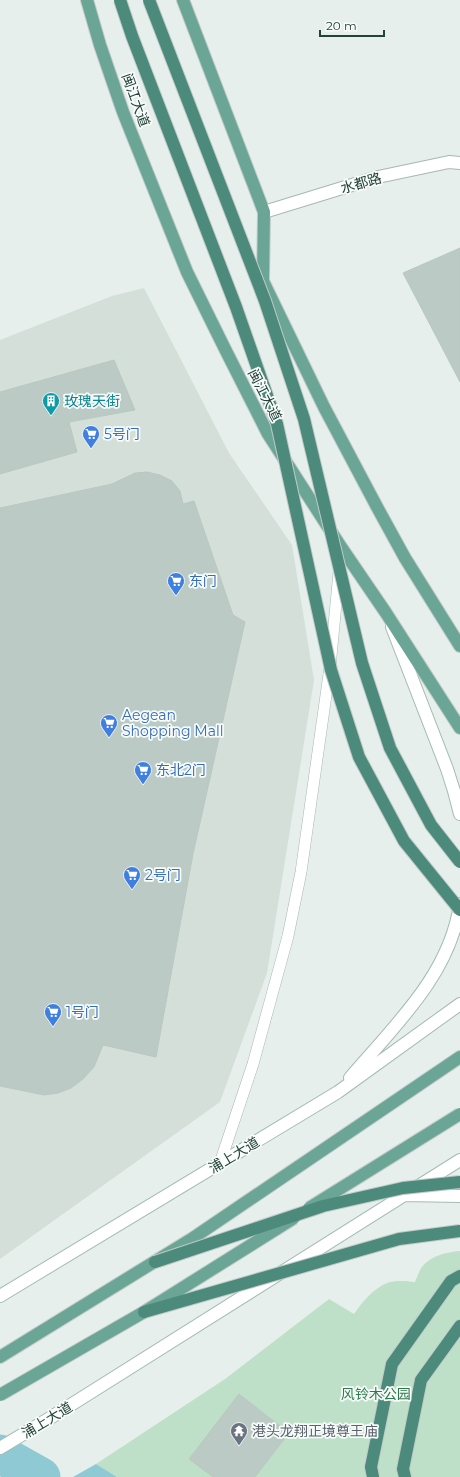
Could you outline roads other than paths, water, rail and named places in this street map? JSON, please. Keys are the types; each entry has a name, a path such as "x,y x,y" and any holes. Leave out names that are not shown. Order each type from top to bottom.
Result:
{"highway":[{"path":"120,0 132,36 236,307 277,424 331,670 359,757 404,841 460,910"},
{"path":"149,0 265,301 304,419 362,662 390,748 431,825 460,862"},
{"path":"155,1262 323,1206 403,1188 460,1182"},
{"path":"144,1312 399,1239 460,1231"},
{"path":"373,1477 371,1467 392,1364 452,1281 460,1276"},
{"path":"405,1477 403,1469 421,1380 460,1326"}],"main road":[{"name":"闽江大道","path":"86,0 100,45 124,112 188,272 268,434 460,728"},
{"path":"184,0 264,212 263,281 324,407 377,507 405,558 458,641"},
{"name":"水都路","path":"264,212 378,177 449,162 460,163"},
{"path":"386,613 447,769 460,814"},
{"path":"338,1092 424,990 440,965 452,937 460,904"},
{"name":"浦上大道","path":"0,1296 338,1092 460,1004"},
{"path":"0,1356 193,1238 460,1057"},
{"path":"0,1395 144,1312 460,1114"},
{"name":"浦上大道","path":"0,1448 460,1160"},
{"path":"405,1195 460,1196"}],"lane":[{"path":"220,1164 253,1064 288,936 301,872 330,667 341,547"}],"water":[{"path":"96,1464 117,1477 73,1477"}],"waterway":[{"path":"0,1454 41,1477"}],"place":[{"name":"玫瑰天街","path":"51,416"},
{"name":"5号门","path":"91,449"},
{"name":"东门","path":"176,596"},
{"name":"Aegean Shopping Mall","path":"109,738"},
{"name":"东北2门","path":"143,785"},
{"name":"2号门","path":"132,890"},
{"name":"1号门","path":"53,1027"},
{"name":"港头龙翔正境尊王庙","path":"239,1446"}],"park label":[{"name":"风铃木公园","path":"376,1394"}]}
